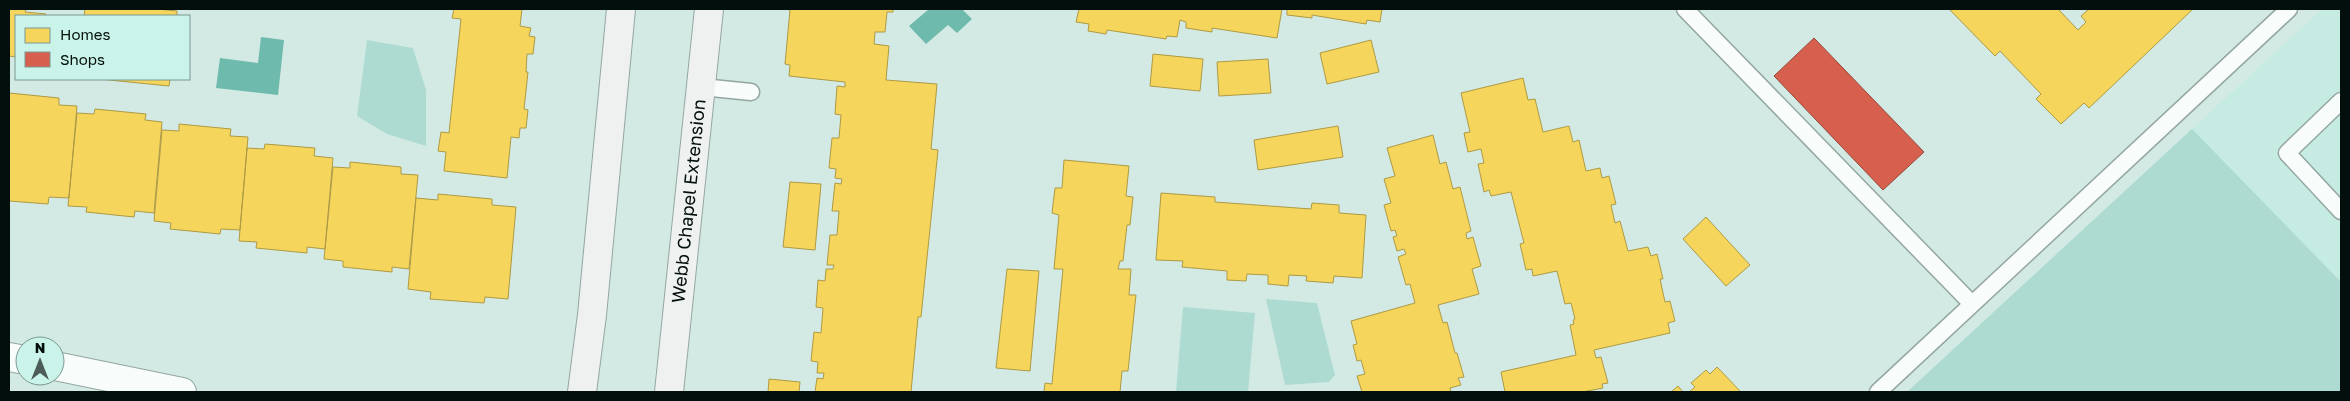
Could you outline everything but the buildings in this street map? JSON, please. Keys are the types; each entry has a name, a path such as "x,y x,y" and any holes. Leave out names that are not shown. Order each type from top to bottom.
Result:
{"main road":[{"path":"582,392 592,315 621,9"},
{"name":"Webb Chapel Extension","path":"669,392 709,9"}],"street":[{"path":"65,369 141,388 182,392"}],"lane":[{"path":"1685,9 1972,304"},
{"path":"1878,392 2289,9"},
{"path":"702,87 751,92"},
{"path":"2341,101 2287,153 2341,211"}],"shaded area":[{"path":"929,9 962,9 972,19 957,33 948,25 926,44 909,26"},
{"path":"2322,9 2341,9 2341,392 1907,392"},
{"path":"261,37 284,40 278,95 216,88 220,58 258,63"},
{"path":"367,40 413,48 426,90 426,146 387,134 357,116"},
{"path":"2192,129 2341,282 2341,392 1907,392"},
{"path":"1266,299 1317,303 1335,375 1329,382 1285,385"},
{"path":"1183,307 1255,313 1248,392 1176,392"}]}
